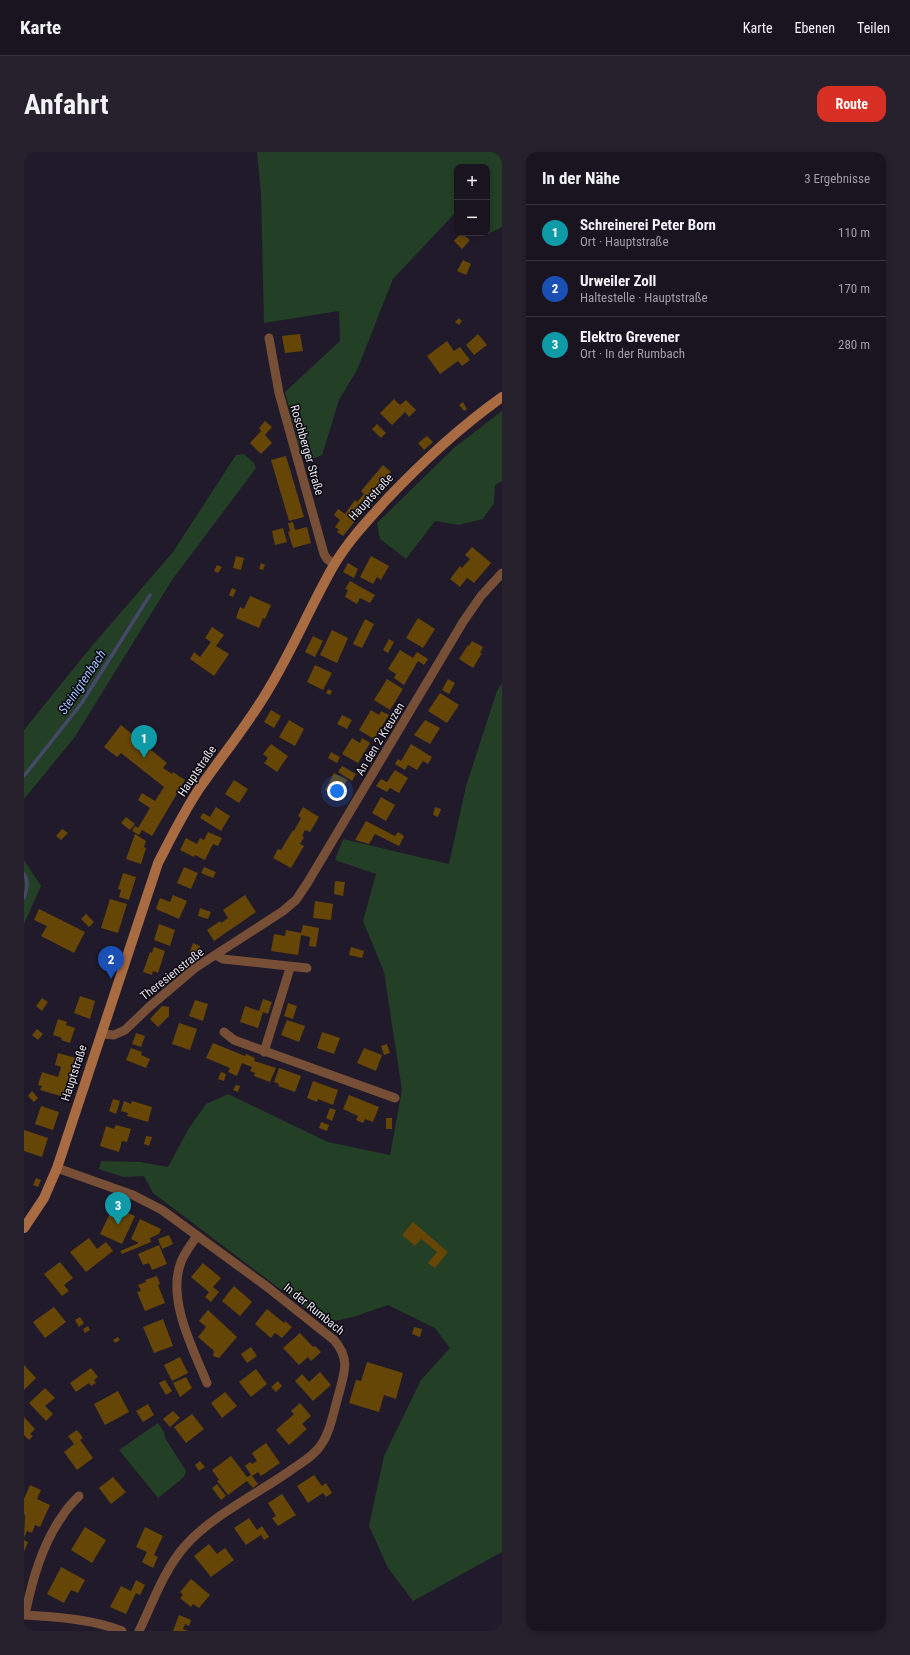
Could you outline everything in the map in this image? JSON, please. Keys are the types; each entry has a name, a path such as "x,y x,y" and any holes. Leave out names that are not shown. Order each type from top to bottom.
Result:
{"main road":[{"name":"Hauptstraße","path":"24,1228 44,1198 57,1168 158,863 177,825 199,789 264,697 280,670 306,616 334,564 358,530 411,473 447,440 502,397"}],"street":[{"name":"Roschberger Straße","path":"269,338 279,393 322,546 327,559 334,564"},
{"name":"An den 2 Kreuzen","path":"216,955 283,911 296,900 349,815 463,622 481,596 502,573"},
{"name":"Theresienstraße","path":"101,1034 114,1035 126,1030 180,980 216,955 223,959 290,968 307,968"},
{"path":"264,1052 290,968"},
{"path":"224,1032 234,1040 264,1052 395,1098"},
{"name":"In der Rumbach","path":"57,1168 133,1195 162,1210 266,1286 334,1340 341,1347 346,1366 326,1436 320,1446 312,1455 270,1485 215,1520 198,1533 185,1546 164,1577 139,1631"},
{"path":"197,1236 186,1251 180,1264 177,1279 177,1297 186,1330 207,1383"},
{"path":"79,1496 63,1515 47,1543 36,1572 24,1615 94,1622 122,1631"}],"green space":[{"path":"257,152 502,152 502,227 490,233 490,164 454,164 454,214 393,279 357,370 339,400 322,455 310,460 299,445 285,392 340,341 339,311 264,323 261,193"},
{"path":"502,411 502,481 495,485 494,503 483,519 459,525 435,521 406,559 380,539 377,523 455,447"},
{"path":"244,454 254,463 256,468 172,580 74,738 24,799 24,730 91,647 173,552 236,455"},
{"path":"502,683 502,1552 413,1601 388,1568 369,1526 384,1456 421,1380 450,1348 435,1328 388,1305 353,1317 325,1323 153,1193 144,1176 123,1177 99,1169 101,1161 140,1162 168,1167 189,1128 206,1104 228,1094 328,1142 390,1155 402,1090 384,972 363,921 376,874 335,860 343,839 449,864 466,786 497,691"},
{"path":"24,860 41,886 24,924"},
{"path":"158,1423 164,1432 165,1438 186,1471 184,1477 158,1498 119,1450"}],"building":[{"path":"458,236 465,236 470,240 462,249 454,241"},
{"path":"463,260 471,264 466,275 457,271"},
{"path":"459,318 462,321 459,325 455,322"},
{"path":"300,334 303,351 285,353 282,336"},
{"path":"478,334 487,345 474,355 466,345"},
{"path":"447,341 454,351 460,347 470,360 462,366 458,361 440,374 427,356"},
{"path":"394,399 400,405 406,400 416,410 409,417 405,412 392,425 380,413"},
{"path":"463,402 467,409 464,411 459,405"},
{"path":"265,421 272,427 265,435 272,443 261,454 250,443 261,431 259,428"},
{"path":"377,424 386,433 381,438 372,429"},
{"path":"427,436 433,442 424,450 418,443"},
{"path":"286,456 304,517 289,521 271,460"},
{"path":"383,465 391,472 384,479 389,484 373,502 372,501 368,505 343,536 337,532 339,530 335,527 340,520 334,515 338,509 345,514 355,500 357,502 364,494 361,491"},
{"path":"293,522 295,530 307,527 311,543 293,548 288,532 290,531 288,523"},
{"path":"283,528 287,542 275,545 272,531"},
{"path":"472,547 491,563 474,583 467,578 460,587 450,579 460,566 462,568 470,559 465,555"},
{"path":"236,556 244,558 241,570 233,568"},
{"path":"371,556 389,566 381,580 377,577 373,584 360,577"},
{"path":"261,563 265,565 263,570 259,569"},
{"path":"348,563 358,569 354,578 343,572"},
{"path":"217,565 222,567 218,573 214,571"},
{"path":"350,581 375,595 370,603 360,598 357,604 345,597 348,590 345,589"},
{"path":"232,588 236,590 233,597 229,595"},
{"path":"250,596 271,605 259,628 236,618 240,607 244,609"},
{"path":"418,618 435,629 423,648 406,638"},
{"path":"365,619 374,624 362,648 353,644"},
{"path":"212,627 224,635 216,646 229,654 214,676 190,659 194,652 200,657 211,642 205,638"},
{"path":"332,630 348,638 337,663 320,655"},
{"path":"313,636 323,641 315,657 305,652"},
{"path":"389,639 394,642 388,653 383,650"},
{"path":"472,641 483,647 480,653 482,653 473,668 459,659"},
{"path":"400,650 413,658 417,652 428,659 424,665 418,661 404,685 394,678 396,674 388,669"},
{"path":"315,665 332,673 323,690 307,682"},
{"path":"387,679 403,689 390,710 374,700"},
{"path":"448,679 455,683 449,694 442,690"},
{"path":"328,689 332,691 330,695 326,693"},
{"path":"440,693 459,705 447,723 428,711"},
{"path":"271,710 281,716 274,728 264,722"},
{"path":"371,710 379,715 381,711 389,715 374,739 359,730"},
{"path":"342,715 352,720 347,729 337,724"},
{"path":"289,720 304,729 295,746 279,737"},
{"path":"425,720 440,728 430,744 414,735"},
{"path":"121,725 167,763 163,768 172,774 173,772 185,780 152,836 142,830 139,835 132,831 135,826 138,828 150,808 138,800 142,793 155,801 164,787 121,753 117,757 104,747"},
{"path":"352,738 360,743 362,738 370,743 358,763 342,754"},
{"path":"271,744 288,756 277,772 264,763 268,758 263,754"},
{"path":"411,744 432,757 428,764 423,761 417,770 408,765 405,770 395,764 398,759 401,761"},
{"path":"331,752 340,757 337,763 328,758"},
{"path":"342,766 356,774 352,781 338,772"},
{"path":"395,770 408,778 399,793 390,788 387,792 376,786 381,779 387,782"},
{"path":"334,773 347,780 337,797 325,790"},
{"path":"234,780 248,789 239,803 225,794"},
{"path":"381,797 395,805 386,821 372,813"},
{"path":"216,807 230,816 221,831 200,818 203,813 210,817"},
{"path":"303,807 319,817 310,832 305,830 302,836 304,837 300,844 304,846 291,868 273,858 278,849 281,850 293,830 294,831 301,818 298,816"},
{"path":"435,807 441,809 438,817 433,815"},
{"path":"126,817 135,824 130,830 121,823"},
{"path":"366,821 395,836 398,832 404,836 399,846 375,834 369,844 355,840"},
{"path":"62,829 68,833 61,840 56,836"},
{"path":"208,832 222,838 218,846 213,844 205,860 195,855 194,857 180,850 186,838 197,844 200,838 204,840"},
{"path":"135,834 146,841 144,847 146,848 141,864 126,859"},
{"path":"184,867 198,873 191,889 177,883"},
{"path":"204,867 216,872 213,878 201,873"},
{"path":"123,873 136,877 129,900 119,897 121,890 118,889"},
{"path":"335,881 345,882 343,896 334,894"},
{"path":"173,895 187,901 179,919 156,909 160,898 170,902"},
{"path":"245,895 256,912 214,941 207,930 220,921 221,923 228,918 223,910"},
{"path":"110,899 127,904 118,933 101,928"},
{"path":"315,901 333,904 331,920 313,918"},
{"path":"200,908 211,912 208,919 198,916"},
{"path":"39,909 85,932 74,953 41,936 47,926 34,920"},
{"path":"86,914 94,922 89,927 81,919"},
{"path":"159,924 175,930 170,946 154,940"},
{"path":"303,925 319,928 316,947 309,946 310,937 301,935 298,955 271,951 274,934 285,936 286,930 301,933"},
{"path":"193,943 200,946 196,956 189,954"},
{"path":"154,947 165,951 158,973 153,971 152,975 143,972 150,952 152,953"},
{"path":"351,947 364,951 362,958 349,955"},
{"path":"80,996 95,1001 90,1019 74,1013"},
{"path":"42,998 48,1002 42,1011 36,1006"},
{"path":"263,999 272,1002 268,1014 263,1012 258,1028 240,1022 245,1006 259,1011"},
{"path":"195,1000 208,1004 203,1021 189,1016"},
{"path":"288,1003 297,1006 293,1019 284,1016"},
{"path":"162,1006 169,1007 169,1016 158,1027 150,1019"},
{"path":"58,1019 67,1022 66,1025 75,1028 70,1043 53,1035"},
{"path":"287,1020 305,1026 299,1042 281,1035"},
{"path":"179,1023 197,1029 190,1050 172,1044"},
{"path":"37,1029 43,1034 38,1040 32,1035"},
{"path":"322,1032 340,1038 334,1054 317,1048"},
{"path":"136,1033 145,1036 141,1047 132,1044"},
{"path":"213,1043 245,1056 246,1054 255,1058 254,1061 276,1068 270,1082 254,1076 255,1073 250,1071 252,1067 242,1063 237,1076 228,1072 230,1068 206,1058"},
{"path":"387,1044 390,1053 384,1055 381,1046"},
{"path":"131,1048 142,1052 141,1055 150,1059 146,1068 126,1060"},
{"path":"364,1048 382,1055 376,1071 357,1063"},
{"path":"58,1053 76,1058 64,1097 40,1090 42,1086 38,1085 42,1072 58,1077 61,1067 55,1065"},
{"path":"279,1068 301,1076 295,1092 278,1086 279,1084 274,1082"},
{"path":"221,1072 226,1074 224,1081 218,1079"},
{"path":"313,1081 338,1090 333,1105 318,1099 317,1102 307,1098"},
{"path":"236,1085 240,1086 238,1092 233,1090"},
{"path":"32,1091 38,1098 34,1102 28,1096"},
{"path":"349,1095 379,1107 373,1122 365,1119 363,1123 356,1120 358,1116 343,1109"},
{"path":"113,1099 120,1101 116,1114 109,1111"},
{"path":"124,1101 131,1104 132,1101 152,1107 148,1122 127,1116 128,1113 121,1111"},
{"path":"41,1106 59,1112 53,1130 35,1124"},
{"path":"330,1108 336,1110 332,1121 326,1118"},
{"path":"386,1118 392,1118 392,1129 386,1129"},
{"path":"321,1122 329,1125 327,1131 319,1128"},
{"path":"116,1125 131,1129 127,1142 122,1141 119,1152 100,1146 106,1126 114,1129"},
{"path":"24,1130 48,1138 42,1157 24,1151"},
{"path":"146,1136 152,1137 149,1146 144,1144"},
{"path":"36,1178 41,1180 38,1187 33,1185"},
{"path":"113,1207 135,1216 122,1244 100,1234"},
{"path":"140,1219 161,1229 159,1234 150,1238 151,1242 122,1254 120,1251 139,1243 131,1239"},
{"path":"413,1222 448,1252 435,1268 428,1263 437,1252 421,1239 415,1246 402,1235"},
{"path":"169,1235 173,1244 162,1249 158,1239"},
{"path":"89,1238 97,1249 106,1242 113,1251 86,1272 70,1252"},
{"path":"159,1245 167,1264 152,1270 149,1263 143,1265 138,1254"},
{"path":"60,1262 73,1278 64,1285 69,1291 62,1296 44,1274"},
{"path":"203,1263 221,1278 213,1287 219,1292 211,1302 205,1297 209,1292 191,1277"},
{"path":"157,1276 160,1284 158,1285 165,1303 145,1311 137,1292 141,1291 138,1285 146,1282 145,1280"},
{"path":"234,1286 252,1302 240,1316 222,1301"},
{"path":"54,1307 66,1322 45,1338 33,1322"},
{"path":"267,1309 284,1323 285,1321 292,1327 282,1338 275,1333 271,1338 255,1324"},
{"path":"208,1310 237,1337 219,1358 213,1356 214,1351 198,1337 206,1327 199,1321"},
{"path":"80,1317 84,1323 79,1327 75,1320"},
{"path":"163,1319 173,1346 154,1353 143,1327"},
{"path":"88,1326 90,1330 85,1333 83,1329"},
{"path":"414,1327 422,1329 420,1337 412,1334"},
{"path":"300,1333 313,1347 315,1346 321,1352 311,1361 308,1357 299,1365 283,1348"},
{"path":"118,1337 120,1340 115,1343 113,1340"},
{"path":"251,1347 257,1356 247,1363 241,1354"},
{"path":"180,1357 188,1373 172,1381 164,1365"},
{"path":"367,1362 403,1373 396,1399 384,1395 379,1412 349,1403 356,1380 361,1381"},
{"path":"24,1365 36,1378 24,1390"},
{"path":"91,1368 98,1377 94,1380 96,1383 91,1386 89,1383 76,1392 70,1383"},
{"path":"256,1369 267,1384 251,1397 239,1382"},
{"path":"320,1372 331,1385 313,1401 295,1381 302,1374 309,1382"},
{"path":"186,1377 192,1388 180,1397 173,1383"},
{"path":"165,1380 172,1391 166,1395 159,1383"},
{"path":"278,1381 282,1386 276,1392 271,1387"},
{"path":"45,1388 55,1398 45,1406 53,1414 46,1421 29,1403"},
{"path":"118,1391 129,1412 105,1425 94,1404"},
{"path":"225,1392 237,1406 222,1418 211,1403"},
{"path":"300,1403 311,1416 302,1424 307,1429 289,1445 276,1430 294,1414 291,1411"},
{"path":"148,1404 154,1415 143,1422 136,1411"},
{"path":"173,1411 180,1418 170,1427 163,1419"},
{"path":"192,1414 204,1429 186,1443 174,1427"},
{"path":"24,1417 35,1429 30,1434 33,1436 29,1440 24,1435"},
{"path":"77,1430 83,1438 80,1440 93,1458 77,1470 64,1452 74,1444 68,1436"},
{"path":"266,1443 280,1463 261,1476 258,1472 252,1476 258,1484 253,1488 247,1481 228,1495 217,1481 219,1480 212,1470 231,1456 247,1477 251,1475 245,1466 250,1462 252,1464 257,1461 252,1453"},
{"path":"200,1461 205,1467 199,1471 195,1465"},
{"path":"314,1475 322,1486 326,1483 332,1493 326,1497 323,1493 308,1503 297,1486"},
{"path":"113,1477 126,1492 111,1504 99,1488"},
{"path":"217,1484 226,1496 221,1500 212,1488"},
{"path":"30,1485 41,1490 37,1499 50,1505 40,1527 35,1525 32,1533 27,1531 24,1538 24,1499"},
{"path":"282,1494 296,1515 278,1526 272,1518 276,1516 268,1503"},
{"path":"249,1518 257,1530 262,1526 269,1537 264,1540 261,1535 246,1545 234,1528"},
{"path":"85,1527 106,1540 92,1563 71,1550"},
{"path":"145,1527 163,1536 154,1555 158,1557 153,1568 142,1562 147,1552 136,1547"},
{"path":"24,1540 28,1542 24,1552"},
{"path":"209,1544 217,1554 225,1548 234,1560 211,1577 194,1556"},
{"path":"61,1567 85,1580 78,1593 71,1590 64,1603 47,1594"},
{"path":"191,1579 210,1595 199,1608 193,1604 191,1607 180,1598 183,1595 180,1592"},
{"path":"136,1580 145,1585 140,1595 136,1593 126,1614 110,1607 121,1586 131,1591"},
{"path":"179,1615 191,1620 189,1626 185,1624 183,1629 188,1631 173,1631"}],"waterway":[{"name":"Steinigtenbach","path":"24,776 81,704 150,595"},
{"name":"Steinigtenbach","path":"24,874 27,880 24,898"}],"place":[{"name":"Schreinerei Peter Born","path":"144,758"},
{"name":"Urweiler Zoll","path":"111,979"},
{"name":"Elektro Grevener","path":"118,1225"}]}
